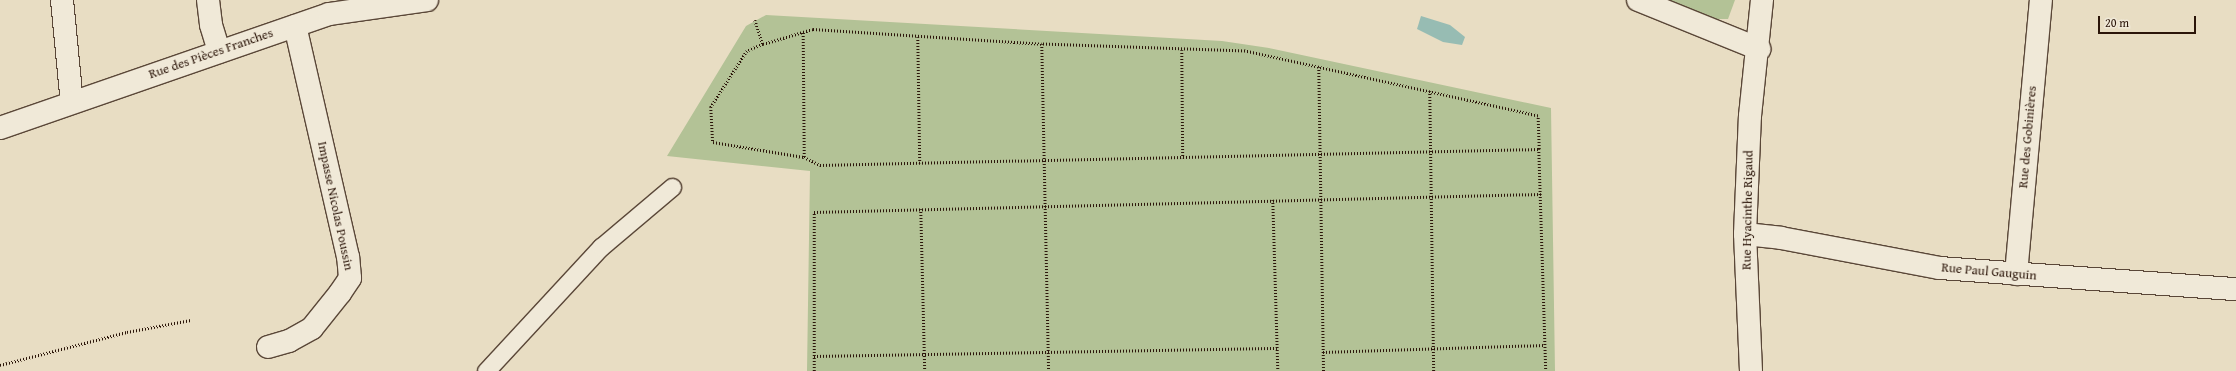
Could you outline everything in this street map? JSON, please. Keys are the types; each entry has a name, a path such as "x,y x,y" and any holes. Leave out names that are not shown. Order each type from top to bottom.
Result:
{"street":[{"path":"62,0 72,103"},
{"path":"208,0 211,25 219,52"},
{"name":"Rue des Pièces Franches","path":"0,128 295,26 326,7 427,0"},
{"path":"1638,0 1759,49"},
{"name":"Rue Hyacinthe Rigaud","path":"1751,371 1745,234 1750,116 1759,49 1762,0"},
{"name":"Rue des Gobinières","path":"2016,274 2041,0"},
{"name":"Impasse Nicolas Poussin","path":"268,347 289,341 312,328 350,278 348,258 295,26"},
{"name":"Rue Paul Gauguin","path":"1745,234 1781,238 1912,264 2016,274 2236,290"}],"lane":[{"path":"486,371 601,247 672,187"}],"path":[{"path":"755,20 763,44"},
{"path":"1539,149 820,165 804,157 713,142 711,107 747,51 763,44 813,30 1042,44 1244,51 1538,116 1546,371"},
{"path":"802,32 804,157"},
{"path":"918,36 920,163"},
{"path":"1042,44 1049,371"},
{"path":"1182,50 1183,158"},
{"path":"1320,68 1324,371"},
{"path":"1430,91 1434,371"},
{"path":"814,371 814,212 1321,198 1541,194"},
{"path":"1273,200 1278,371"},
{"path":"921,209 926,371"},
{"path":"0,364 127,332 191,320"},
{"path":"1323,352 1545,345"},
{"path":"814,356 1277,348"}],"green space":[{"path":"1668,0 1735,0 1728,19 1714,19"},
{"path":"766,15 1222,41 1269,48 1551,108 1555,371 807,371 810,171 667,156 746,26"}],"water":[{"path":"1421,16 1450,25 1465,37 1462,45 1443,42 1417,29"}]}
